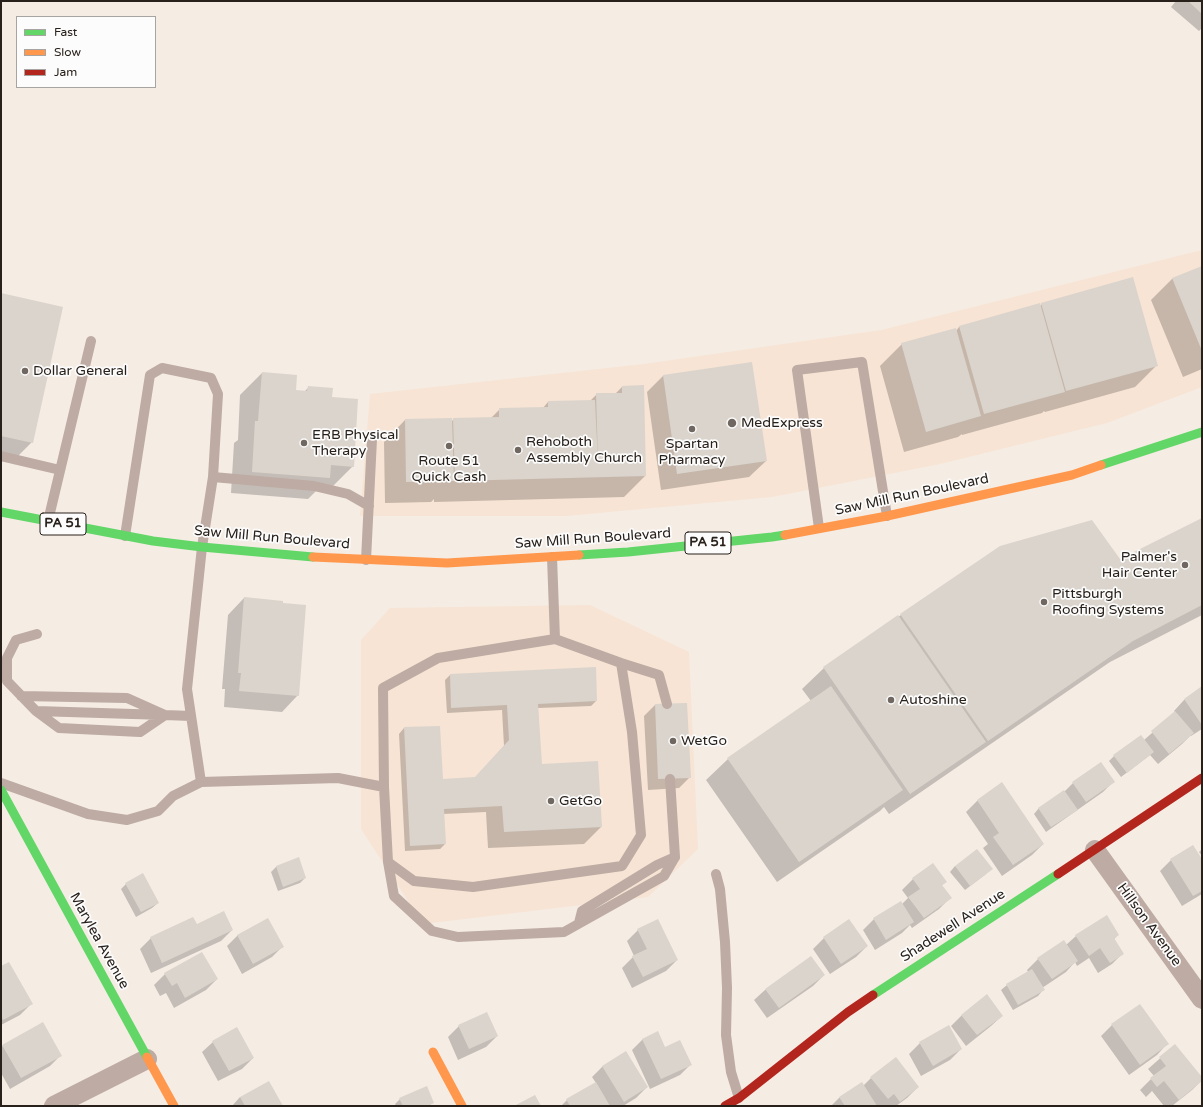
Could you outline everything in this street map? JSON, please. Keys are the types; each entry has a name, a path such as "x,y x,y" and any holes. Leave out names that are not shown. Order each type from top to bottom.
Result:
{"main road":[{"name":"Saw Mill Run Boulevard","path":"1,512 153,541 304,557 447,563 628,552 764,537 887,516 1072,475 1202,432"},
{"name":"Shadewell Avenue","path":"736,1103 848,1012 1202,778"},
{"name":"Marylea Avenue","path":"1,790 174,1106"},
{"path":"433,1052 462,1106"}],"street":[{"name":"Hillson Avenue","path":"1095,850 1202,1000"},
{"path":"54,1106 148,1059"}],"lane":[{"path":"48,521 91,341"},
{"path":"819,528 797,370 862,362 887,516"},
{"path":"125,536 150,375 162,368 211,378 218,394 213,477 202,547 187,689 201,782"},
{"path":"366,560 372,439"},
{"path":"1,456 60,470"},
{"path":"213,477 314,486 348,494 369,506"},
{"path":"552,556 555,639"},
{"path":"37,634 16,640 7,658 7,681 36,711 59,728 140,732 165,715"},
{"path":"667,704 659,675 555,639 438,658 383,688 384,786 388,862 394,896 432,931 458,937 564,932 664,876 675,857 670,779"},
{"path":"388,862 414,881 474,887 622,866 641,835 632,732 621,663"},
{"path":"21,696 127,698 165,715"},
{"path":"36,711 191,716"},
{"path":"1,783 88,814 127,820 158,811 173,796 201,782 338,778 384,786"},
{"path":"716,874 720,889 725,942 727,988 726,1040 736,1103"}],"shaded area":[{"path":"1202,250 1202,387 1107,423 940,464 772,497 566,516 360,516 370,394 644,364 881,330"},
{"path":"590,605 689,652 698,849 648,897 423,924 361,829 361,640 390,608"}],"building":[{"path":"1188,1 1202,1 1202,14"},
{"path":"1202,266 1202,351 1172,278"},
{"path":"1133,277 1158,366 1066,391 1041,303"},
{"name":"Dollar General","path":"1,293 63,307 33,443 1,436"},
{"path":"1040,303 1065,392 984,414 959,326"},
{"path":"956,328 981,416 926,432 901,343"},
{"path":"752,362 767,461 677,474 663,375"},
{"name":"ERB Physical Therapy","path":"262,372 297,375 296,390 307,391 308,386 333,388 332,397 358,399 354,467 331,465 330,478 252,472 255,421 258,421"},
{"path":"644,385 646,476 455,481 453,418 499,417 499,408 548,407 548,401 595,400 598,462 596,393 622,393 622,386"},
{"path":"452,418 454,481 406,482 405,419"},
{"path":"1202,518 1202,605 1133,641 988,741 900,614 1000,546 1092,520 1120,559"},
{"path":"244,597 306,605 299,696 239,691 241,673 238,673"},
{"path":"898,615 986,742 910,794 823,667"},
{"name":"GetGo","path":"596,667 597,701 538,704 542,764 598,761 602,827 504,832 502,806 444,809 446,844 410,846 404,727 440,726 443,779 475,777 509,740 507,705 451,708 450,674"},
{"path":"831,686 903,790 799,862 727,758"},
{"path":"1202,686 1202,725 1184,699"},
{"name":"WetGo","path":"687,703 691,778 658,779 655,704"},
{"path":"1175,711 1194,733 1169,754 1151,731"},
{"path":"1141,735 1154,752 1127,773 1113,755"},
{"path":"1101,762 1115,782 1086,802 1072,782"},
{"path":"1002,782 1044,844 1013,865 993,837 999,833 977,800"},
{"path":"1064,790 1078,810 1051,827 1038,808"},
{"path":"1193,845 1202,859 1202,891 1193,896 1170,859"},
{"path":"977,849 993,869 970,886 955,866"},
{"path":"299,857 306,878 283,887 276,866"},
{"path":"933,863 947,882 942,885 952,898 924,918 908,897 920,889 912,878"},
{"path":"143,873 159,903 141,912 125,883"},
{"path":"901,901 914,922 886,940 873,918"},
{"path":"224,911 233,930 162,963 150,937 193,917 197,924"},
{"path":"1107,915 1119,935 1114,938 1124,954 1110,963 1100,948 1089,956 1075,935"},
{"path":"268,918 284,947 253,964 237,935"},
{"path":"658,919 678,960 643,977 632,956 647,949 637,929"},
{"path":"849,919 868,946 841,964 823,937"},
{"path":"1064,940 1078,961 1052,979 1037,958"},
{"path":"202,952 218,979 185,998 177,983 172,986 164,973"},
{"path":"811,956 825,975 779,1008 765,989"},
{"path":"9,962 33,1004 3,1020 1,1016 1,966"},
{"path":"1032,969 1045,990 1018,1005 1006,984"},
{"path":"987,994 1003,1016 977,1035 961,1015"},
{"path":"1140,1004 1169,1044 1140,1065 1111,1024"},
{"path":"487,1012 498,1036 469,1049 458,1025"},
{"path":"43,1022 62,1056 21,1078 2,1045"},
{"path":"949,1025 962,1049 933,1066 919,1042"},
{"path":"237,1027 254,1058 229,1071 212,1041"},
{"path":"658,1031 665,1047 680,1040 692,1065 661,1079 642,1039"},
{"path":"1175,1044 1202,1077 1202,1081 1179,1100 1164,1081 1157,1087 1150,1078 1166,1066 1159,1057"},
{"path":"626,1051 648,1087 624,1102 602,1066"},
{"path":"896,1057 919,1087 900,1102 894,1094 888,1099 870,1077"},
{"path":"269,1081 283,1106 245,1106 240,1097"},
{"path":"596,1082 610,1106 570,1106 566,1099"},
{"path":"862,1082 877,1106 845,1106 839,1097"},
{"path":"427,1086 434,1103 427,1106 403,1106 399,1098"},
{"path":"535,1095 541,1106 514,1106"}],"traffic: fast":[{"path":"1101,465 1202,432"},
{"path":"1,512 153,541 313,557"},
{"path":"579,555 628,552 785,535"},
{"path":"1,790 147,1057"},
{"path":"873,995 1058,874"}],"traffic: slow":[{"path":"785,535 887,516 1072,475 1101,465"},
{"path":"313,557 447,563 579,555"},
{"path":"433,1052 462,1106"},
{"path":"147,1057 174,1106"}],"traffic: jam":[{"path":"1058,874 1202,778"},
{"path":"725,1106 739,1098 848,1012 873,995"}],"place":[{"name":"Dollar General","path":"25,371"},
{"name":"MedExpress","path":"732,423"},
{"name":"Spartan Pharmacy","path":"692,429"},
{"name":"ERB Physical Therapy","path":"304,443"},
{"name":"Route 51 Quick Cash","path":"449,446"},
{"name":"Rehoboth Assembly Church","path":"518,450"},
{"name":"Palmer's Hair Center","path":"1185,565"},
{"name":"Pittsburgh Roofing Systems","path":"1044,602"},
{"name":"Autoshine","path":"891,700"},
{"name":"WetGo","path":"673,741"},
{"name":"GetGo","path":"551,801"}]}
